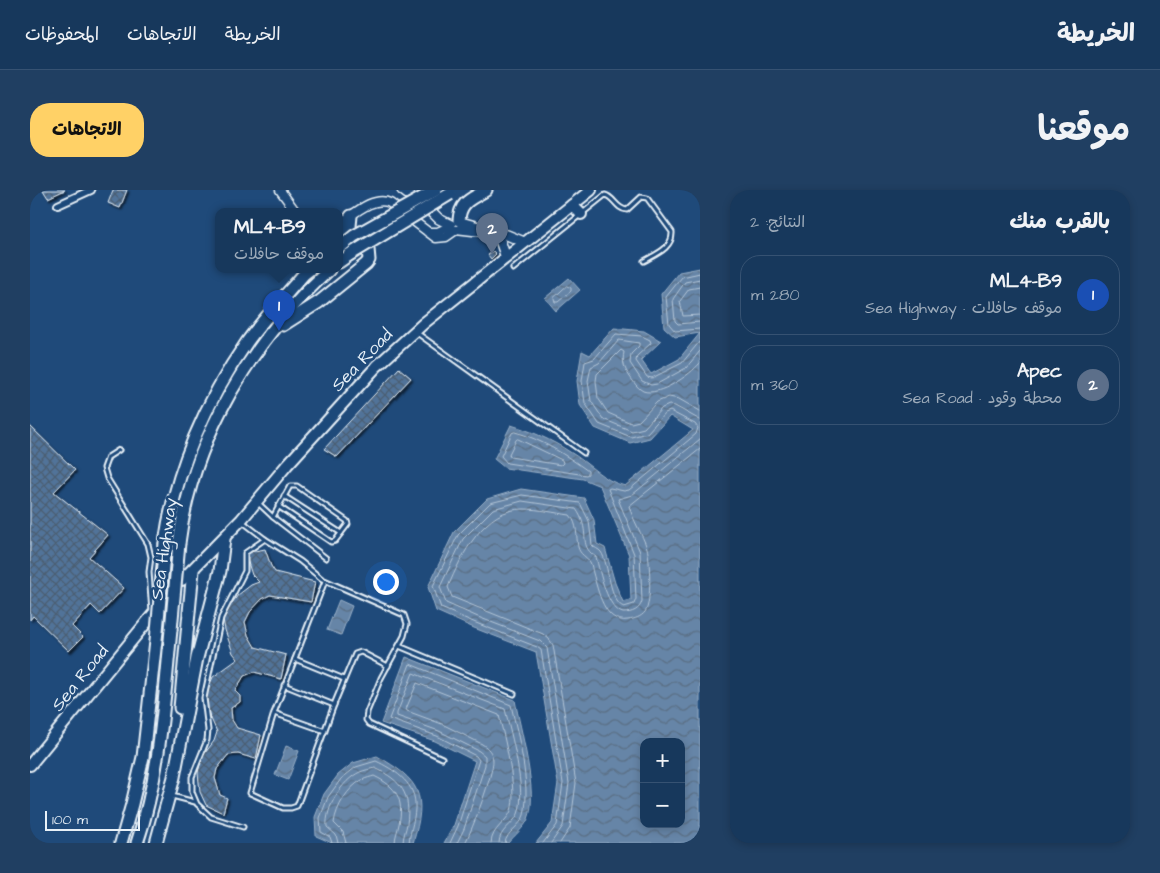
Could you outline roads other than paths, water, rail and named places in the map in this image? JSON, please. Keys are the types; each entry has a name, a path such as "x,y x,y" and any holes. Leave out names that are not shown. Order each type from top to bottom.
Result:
{"highway":[{"path":"343,245 354,236 436,190"},
{"path":"456,225 462,205 486,190"},
{"path":"343,259 453,192"},
{"path":"351,216 350,226 352,234"},
{"path":"270,334 319,302 369,260 368,250 352,234 343,228"},
{"name":"Sea Highway","path":"121,843 142,757 165,543 183,469 204,415 225,376 248,341 304,273"},
{"name":"Sea Highway","path":"136,843 142,827 164,708 182,516 194,476 213,429 243,370 303,295 327,273"},
{"path":"156,843 174,776 197,658 220,571 224,539"},
{"path":"174,776 193,570"}],"main road":[{"path":"402,190 434,214 456,225 496,237 502,244 506,258"},
{"name":"Sea Road","path":"182,580 224,539 286,466 377,366 414,331 590,190"},
{"path":"572,205 581,214"},
{"path":"456,225 524,242"},
{"name":"Sea Road","path":"30,765 154,613"}],"street":[{"path":"58,204 91,190"},
{"path":"280,190 289,208"},
{"path":"284,197 293,208"},
{"path":"343,223 373,202 386,201 428,232 438,232 456,225"}],"lane":[{"path":"513,269 605,195 610,197 618,207 624,210 627,210 640,198 647,198 672,232 670,245 644,261"},
{"path":"414,331 584,453"},
{"path":"119,450 108,457 104,468 107,478 148,544 151,557 149,572 154,613"},
{"path":"273,517 278,506 290,486 297,486 347,521 348,524 335,541 331,542 278,506"},
{"path":"284,496 341,533"},
{"path":"257,501 273,517 326,558"},
{"path":"241,520 265,539 300,561 325,580 404,615 406,631 367,712 366,720 369,724 442,758"},
{"path":"243,827 211,817 196,802 192,792 192,778 208,730 204,698 221,618 246,571 245,553 265,539"},
{"path":"325,580 274,712 250,793 283,808 297,806 324,731 355,654 361,652 388,666"},
{"path":"399,646 514,694"},
{"path":"295,659 344,679"},
{"path":"284,685 334,706"},
{"path":"274,712 324,731"},
{"path":"169,796 196,802"}],"water":[{"path":"700,268 700,333 675,337 664,327 661,294 679,272"},
{"path":"569,278 580,290 556,311 545,298"},
{"path":"614,328 644,331 661,341 641,360 651,374 679,359 700,333 700,843 536,843 552,823 558,783 536,652 436,611 428,587 454,532 487,499 521,489 584,498 594,520 597,544 605,548 615,583 623,602 631,600 629,555 600,486 583,479 505,468 494,459 511,425 534,433 556,444 577,456 603,476 625,486 693,430 670,416 650,438 630,443 595,428 580,405 577,381 582,351 590,355"},
{"path":"339,600 352,606 341,635 327,630"},
{"path":"406,657 515,700 530,778 531,808 527,822 508,843 444,843 454,825 475,761 435,741 381,723"},
{"path":"286,746 299,751 288,780 275,775"},
{"path":"377,756 403,773 417,790 420,801 420,813 413,843 332,843 316,836 315,817 324,794 338,775 353,763"}],"place":[{"name":"Apec","path":"492,254"},
{"name":"ML4-B9","path":"279,331"}]}
